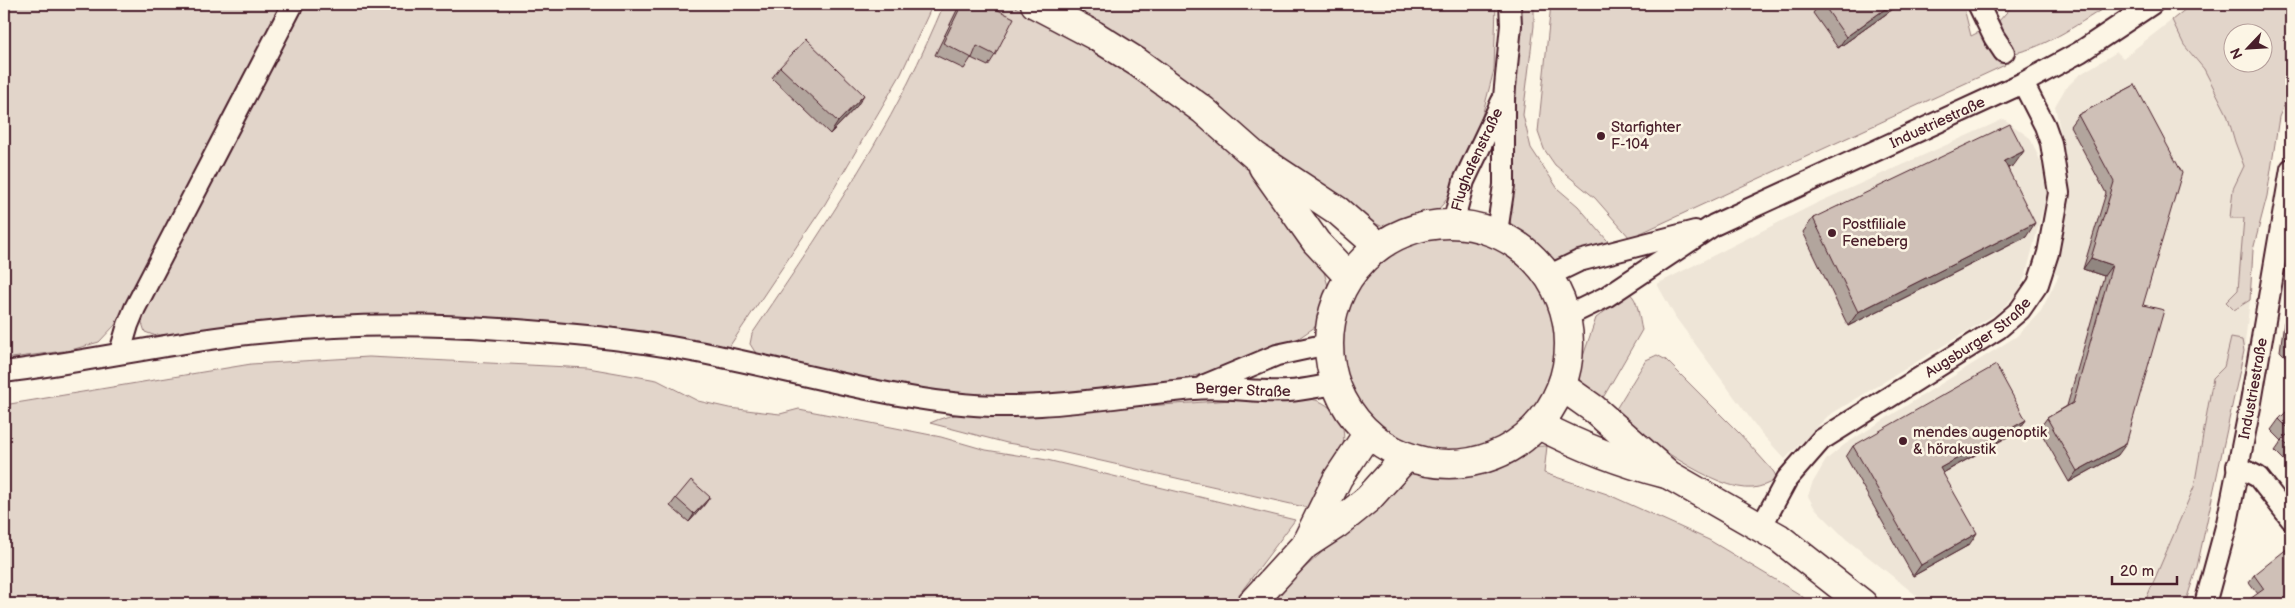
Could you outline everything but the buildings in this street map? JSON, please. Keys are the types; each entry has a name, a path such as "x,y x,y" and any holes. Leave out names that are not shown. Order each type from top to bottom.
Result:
{"street":[{"path":"120,352 135,308 293,4"},
{"path":"1035,4 1094,35 1137,62 1203,110 1255,156 1338,211 1378,246"},
{"name":"Flughafenstraße","path":"1496,232 1504,185 1504,97 1511,25 1510,4"},
{"path":"1978,4 1994,37 2004,52"},
{"name":"Industriestraße","path":"1548,276 1579,261 1621,252 1714,225 2023,82 2080,52 2152,4"},
{"name":"Augsburger Straße","path":"1761,527 1787,479 1821,440 1999,328 2020,310 2038,284 2048,254 2059,193 2051,143 2045,126 2023,82"},
{"name":"Flughafenstraße","path":"1454,223 1464,181 1504,97"},
{"path":"1255,156 1316,242 1348,276"},
{"name":"Industriestraße","path":"2205,604 2227,522 2286,229 2291,169"},
{"path":"1454,223 1496,232 1532,257 1548,276 1567,316 1568,357 1563,387 1539,424 1508,449 1486,459 1454,464 1430,463 1406,457 1368,433 1348,410 1335,384 1328,344 1331,316 1339,292 1348,276 1378,246 1405,231 1424,226 1454,223"},
{"name":"Industriestraße","path":"1567,316 1606,297 1714,225"},
{"path":"4,372 74,362 120,352 285,330 336,327 460,326 636,341 727,358 885,393 954,404 1023,407 1198,388"},
{"name":"Berger Straße","path":"1198,388 1277,355 1328,344"},
{"name":"Berger Straße","path":"1198,388 1288,391 1335,384"},
{"path":"1563,387 1594,409 1670,475 1779,538 1863,604"},
{"path":"1539,424 1574,443 1624,464 1670,475"},
{"path":"1305,545 1338,478 1368,433"},
{"path":"1251,604 1305,545 1338,524 1368,500 1406,457"},
{"path":"2238,466 2258,477 2291,519"}],"shaded area":[{"path":"4,4 283,4 115,325 99,342 71,350 4,359"},
{"path":"301,4 933,4 901,74 825,204 729,347 642,331 530,320 442,315 281,319 170,335 153,335 145,332 142,323 145,311"},
{"path":"944,4 1008,4 1070,32 1172,100 1240,160 1270,192 1313,252 1324,272 1328,286 1324,304 1315,327 1284,348 1242,363 1161,385 1027,399 969,396 899,387 762,356 755,352 750,344 752,334 814,242 891,116 927,44"},
{"path":"1048,4 1496,4 1494,70 1482,116 1467,160 1444,203 1434,214 1413,218 1387,229 1350,211"},
{"path":"1522,4 1534,4 1534,26 1523,115 1531,148 1558,189 1578,206 1612,246 1549,264 1512,228 1508,214"},
{"path":"1551,4 1826,4 1838,48 1900,4 1963,4 1971,36 1983,30 2005,65 1630,238 1595,198 1555,165 1544,149 1538,132"},
{"path":"2014,4 2111,4 2051,40 2014,53 1998,22"},
{"path":"2192,4 2291,4 2291,89 2279,117 2267,196 2253,250 2250,300 2234,310 2226,302 2238,290 2244,218 2230,218 2233,189 2244,166 2227,114 2204,69 2184,45 2172,20"},
{"path":"2172,20 2184,45 2204,69 2227,114 2244,166 2233,189 2230,218 2244,218 2238,290 2226,303 2234,310 2250,300 2244,351 2242,340 2231,338 2224,367 2213,378 2194,487 2144,604 1927,604 1846,539 1814,507 1808,496 1812,484 1826,460 1844,445 2017,336 2041,311 2059,275 2050,272 2068,196 2070,178 2055,106 2065,89 2079,75 2117,52 2123,58"},
{"path":"2004,119 2030,138 2044,169 2048,189 2026,274 2018,293 1997,313 1828,416 1785,459 1761,433 1676,318 1657,284 1817,203"},
{"path":"1437,237 1459,237 1490,245 1509,255 1525,269 1539,285 1549,304 1557,335 1553,378 1549,388 1539,407 1525,423 1509,437 1480,451 1459,455 1437,455 1416,451 1387,437 1357,407 1343,378 1339,357 1339,335 1343,314 1357,285 1387,255 1416,241"},
{"path":"1629,293 1637,305 1642,330 1604,396 1594,401 1582,385 1577,374 1596,318"},
{"path":"2231,338 2242,340 2244,351 2197,567 2185,604 2144,604 2194,487 2213,378 2224,367"},
{"path":"1657,355 1666,360 1740,434 1773,471 1776,476 1775,480 1753,488 1738,487 1720,481 1680,461 1613,414 1646,360"},
{"path":"369,357 588,368 657,380 698,401 729,408 780,414 799,409 866,422 941,437 986,450 1047,460 1295,520 1232,604 4,604 4,405 251,364"},
{"path":"1289,396 1320,401 1336,414 1342,426 1344,440 1341,454 1328,483 1313,509 1057,451 1007,443 930,423 947,417 988,410 1095,409"},
{"path":"1547,446 1544,473 1607,494 1709,540 1799,594 1811,604 1268,604 1299,573 1410,473 1432,477 1466,477 1477,475 1499,469 1532,448"}],"place":[{"name":"Starfighter F-104","path":"1601,136"},
{"name":"Postfiliale Feneberg","path":"1832,233"},
{"name":"mendes augenoptik & hörakustik","path":"1903,441"}]}
